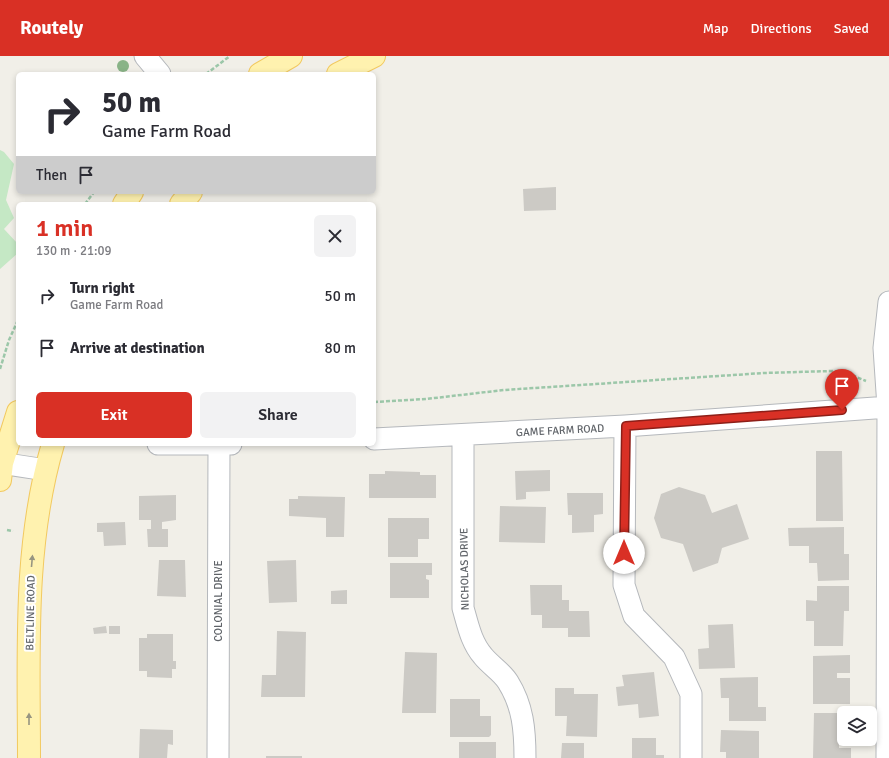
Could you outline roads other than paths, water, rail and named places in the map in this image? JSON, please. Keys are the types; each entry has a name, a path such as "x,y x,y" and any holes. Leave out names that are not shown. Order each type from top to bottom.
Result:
{"main road":[{"path":"263,72 291,56"},
{"path":"342,72 374,56"},
{"path":"183,202 189,194"},
{"path":"1,469 16,419"},
{"name":"BELTLINE ROAD","path":"30,758 29,624 31,560 46,470 52,446"}],"street":[{"path":"145,56 158,72"},
{"path":"887,758 889,406 884,348 889,302"},
{"name":"GAME FARM ROAD","path":"376,439 626,426 889,406"},
{"path":"626,426 624,585 634,616 674,657 691,694 691,758"},
{"name":"NICHOLAS DRIVE","path":"463,435 463,608 470,635 482,655 507,681 520,706 526,731 526,758"},
{"name":"COLONIAL DRIVE","path":"218,758 219,446"},
{"path":"1,469 46,470"}]}
